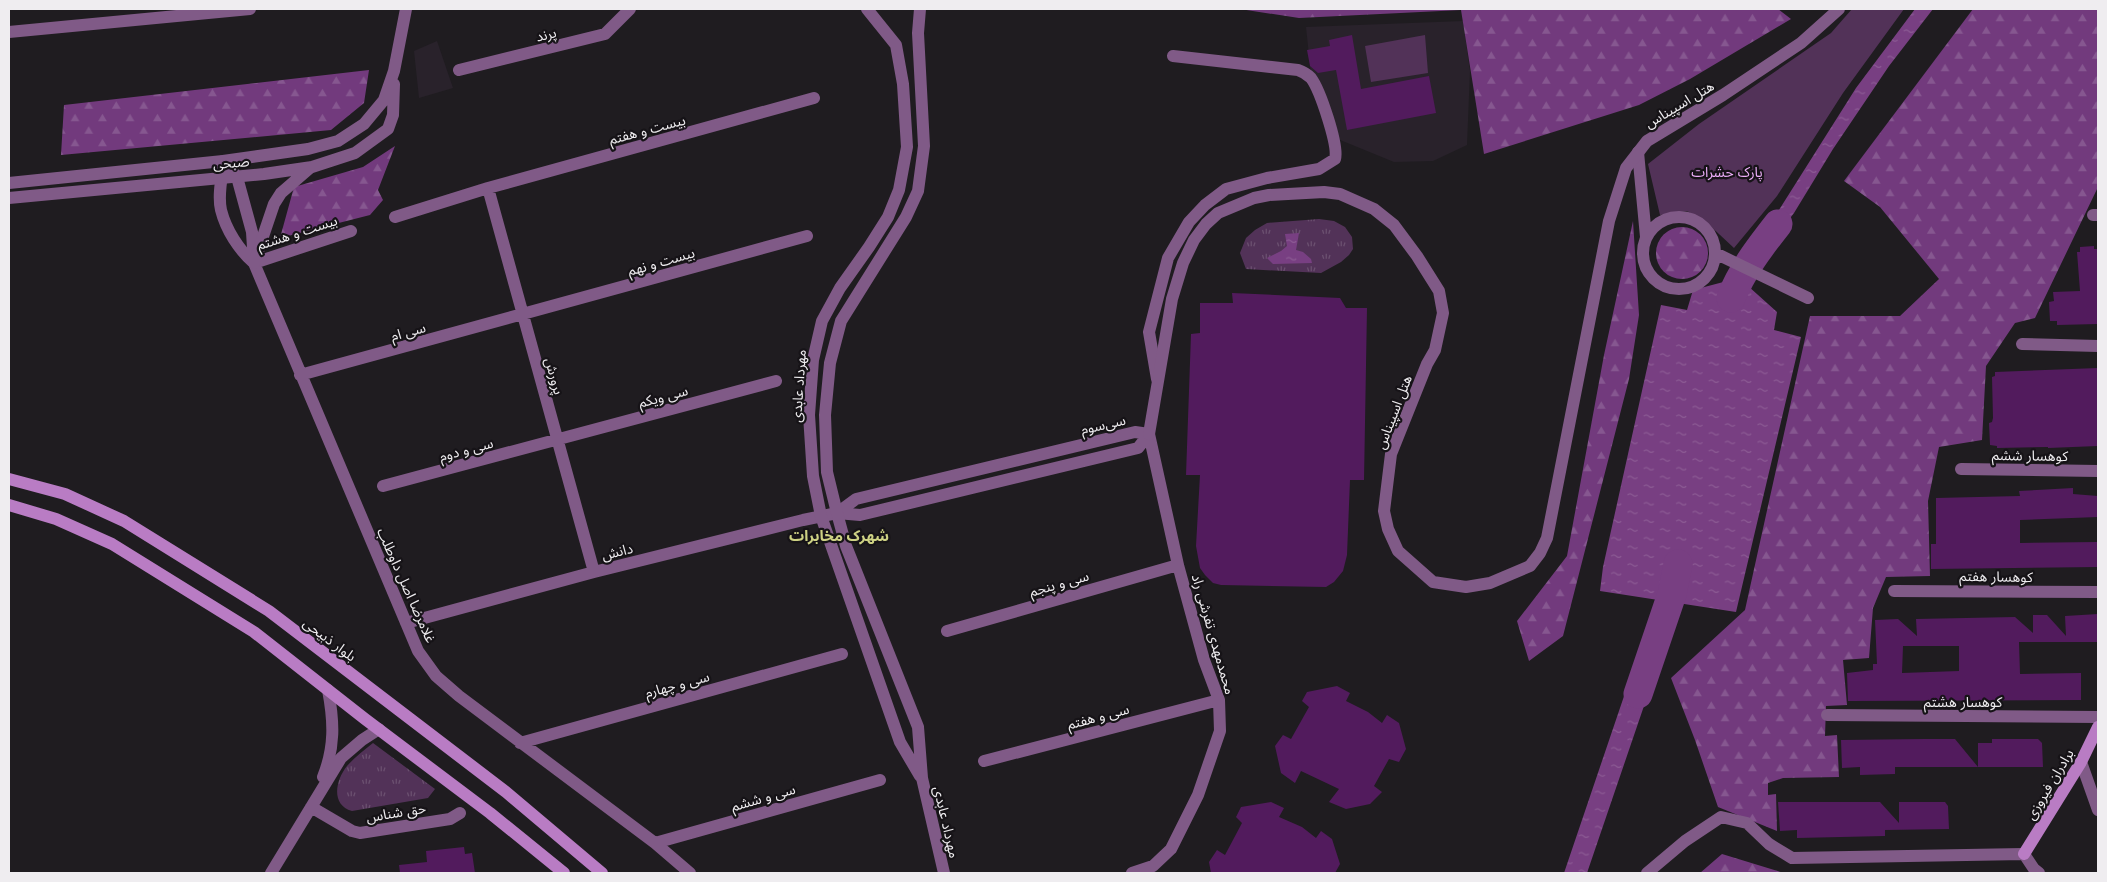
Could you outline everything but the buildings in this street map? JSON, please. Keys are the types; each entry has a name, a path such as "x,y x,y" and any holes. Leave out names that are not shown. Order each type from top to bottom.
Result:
{"main road":[{"name":"بلوار ذبیحی","path":"9,479 65,494 124,521 269,611 506,792 602,873"},
{"path":"9,506 56,519 112,544 254,632 490,813 564,873"},
{"name":"برادران فیروزی","path":"2024,854 2081,762 2098,727"}],"street":[{"path":"9,32 250,9"},
{"name":"صبحی","path":"9,183 223,161 308,148 338,141 364,124 384,100 394,71 406,9"},
{"name":"پرند","path":"459,70 605,34 630,9"},
{"name":"مهرداد عابدی","path":"868,9 896,45 903,84 907,147 899,190 888,217 836,296 822,321 813,360 809,415 813,476 821,516 900,742 922,778"},
{"name":"مهرداد عابدی","path":"920,9 918,33 924,146 918,191 906,218 842,321 830,363 825,415 827,472 837,513 846,546 918,727 922,778 944,873"},
{"name":"هتل اسپیناس","path":"1150,434 1172,299 1183,263 1194,240 1206,224 1218,213 1235,204 1254,198 1269,195 1324,192 1340,194 1374,209 1394,225 1417,256 1439,291 1443,313 1435,350 1427,364 1391,454 1384,511 1388,529 1398,551 1433,582 1466,587 1490,583 1530,566 1540,553 1546,538 1609,221 1626,168 1647,140 1723,95 1801,43 1839,9"},
{"path":"1158,382 1149,332 1168,258 1190,222 1205,206 1226,189 1267,178 1319,170 1335,159 1337,152 1326,111 1312,80 1306,73 1298,70 1172,56"},
{"name":"صبحی","path":"9,198 237,177 312,167 355,153 388,129 393,115 394,71"},
{"name":"بیست و هفتم","path":"488,188 814,98"},
{"path":"1638,152 1646,237"},
{"name":"غلامرضا اصل داوطلب","path":"223,161 237,177 252,232 254,263 418,650 436,676 458,696 654,842 690,873"},
{"name":"غلامرضا اصل داوطلب","path":"223,161 221,210 238,246 254,263"},
{"path":"254,263 274,204 281,193 312,167"},
{"path":"395,217 488,188"},
{"name":"پرورش","path":"488,188 594,572"},
{"path":"1674,217 1687,217 1698,222 1707,230 1713,241 1715,253 1713,265 1707,276 1699,284 1688,288 1676,289 1664,286 1651,276 1643,260 1642,248 1652,227 1663,220 1674,217"},
{"name":"بیست و هشتم","path":"254,263 351,230"},
{"name":"بیست و نهم","path":"523,315 807,236"},
{"path":"1715,253 1808,298"},
{"name":"سی ام","path":"300,375 523,315"},
{"path":"2022,344 2098,346"},
{"name":"سی ویکم","path":"558,441 776,381"},
{"name":"سی‌سوم","path":"837,513 856,499 1135,432 1150,434"},
{"name":"محمدمهدی تفرشی راد","path":"1132,873 1153,866 1171,849 1198,795 1220,731 1219,700 1204,660 1178,565 1150,434"},
{"name":"سی و دوم","path":"383,486 558,441"},
{"name":"کوهسار ششم","path":"1961,469 2098,471"},
{"name":"دانش","path":"406,623 594,572 837,513"},
{"name":"سی و پنجم","path":"947,631 1178,565"},
{"name":"کوهسار هفتم","path":"1894,590 2098,592"},
{"name":"سی و چهارم","path":"520,742 842,654"},
{"path":"311,807 326,768 334,734 333,714 328,690"},
{"name":"سی و هفتم","path":"984,761 1219,700"},
{"name":"کوهسار هشتم","path":"1827,715 2098,717"},
{"path":"271,873 341,758 362,740 379,729"},
{"path":"2081,762 2098,810"},
{"name":"سی و ششم","path":"654,842 880,780"},
{"name":"حق شناس","path":"311,807 352,831 360,832 450,819 460,813"},
{"path":"1647,873 1685,841 1721,817 1747,823 1769,844 1792,858 2024,854 2039,873"}],"shaded area":[{"path":"1463,21 1470,71 1467,145 1433,161 1394,162 1328,135 1312,84 1306,27"},
{"path":"437,41 453,88 419,98 414,51"}],"green space":[{"path":"1240,9 1778,9 1791,19 1690,79 1639,105 1484,154 1461,10 1299,18"},
{"name":"پارک حشرات","path":"1852,9 1904,9 1843,93 1777,196 1734,248 1705,221 1687,211 1660,215 1648,164 1699,124 1831,33"},
{"path":"1973,9 2098,9 2098,187 2035,318 2015,323 1986,366 1982,440 1939,447 1928,501 1930,576 1886,577 1873,608 1869,658 1843,660 1847,705 1826,706 1825,736 1837,735 1839,777 1783,778 1768,783 1768,795 1776,794 1777,831 1718,807 1671,678 1745,610 1810,316 1900,316 1939,279 1880,207 1844,181"},
{"path":"1425,35 1428,73 1371,82 1365,46"},
{"path":"369,70 364,103 331,130 61,155 64,105"},
{"path":"395,146 378,190 383,200 370,215 280,238 294,187 363,167"},
{"path":"1319,219 1334,221 1345,227 1352,237 1353,249 1341,262 1321,273 1246,269 1240,253 1246,238 1255,230 1267,223"},
{"path":"1633,221 1639,315 1629,379 1563,636 1529,661 1517,621 1567,556 1604,355"},
{"path":"1682,227 1696,231 1704,239 1708,253 1704,267 1696,275 1682,279 1668,275 1660,267 1656,253 1660,239 1668,231"},
{"path":"373,743 435,789 428,798 352,811 341,804 337,792 343,772 353,760"},
{"path":"1722,854 1784,873 1700,873"}],"water":[{"path":"1915,9 1933,9 1889,66 1833,149 1794,213 1759,259 1746,250 1772,221 1856,88"},
{"path":"1299,233 1296,250 1303,252 1311,259 1312,263 1273,264 1267,258 1287,246 1285,234"},
{"path":"1734,270 1751,275 1748,286 1777,312 1774,330 1801,337 1736,612 1600,591 1603,567 1661,305 1687,310 1693,290 1731,280"},
{"path":"1639,652 1660,659 1587,873 1564,873"}],"waterway":[{"path":"1731,298 1746,268 1778,224"},
{"path":"1638,694 1672,594 1678,564"}],"district":[{"name":"شهرک مخابرات","path":"839,535"}]}
